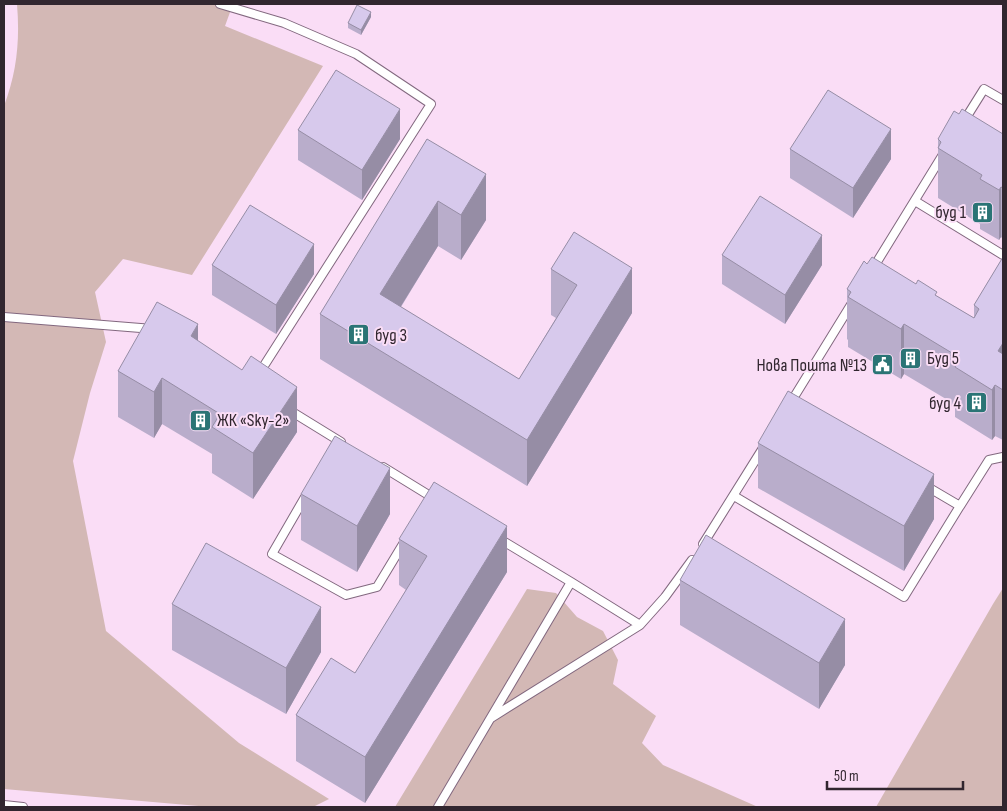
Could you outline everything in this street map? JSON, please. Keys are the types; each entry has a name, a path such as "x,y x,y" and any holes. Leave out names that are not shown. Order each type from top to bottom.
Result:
{"lane":[{"path":"220,4 284,23 356,54 431,104 256,379"},
{"path":"958,131 984,88 1003,100"},
{"path":"868,277 948,146"},
{"path":"915,200 1003,255"},
{"path":"784,413 858,293"},
{"path":"4,317 156,329 164,334"},
{"path":"789,405 798,410"},
{"path":"283,406 347,445"},
{"path":"490,719 640,625 688,567 769,438"},
{"path":"334,448 338,440"},
{"path":"734,496 904,597 988,460 1003,457"},
{"path":"372,461 439,502"},
{"path":"917,481 960,506"},
{"path":"310,489 272,554 346,596 377,587 407,538"},
{"path":"426,505 431,497"},
{"path":"488,532 640,625"},
{"path":"438,807 571,582"},
{"path":"4,805 23,807"}],"shaded area":[{"path":"17,4 233,4 225,26 323,66 192,275 123,259 95,292 106,342 90,393 73,461 106,631 239,743 329,799 313,807 210,807 4,789 4,106 15,68 18,30"},
{"path":"1003,588 1003,807 876,807 993,604"},
{"path":"527,589 556,593 577,617 603,631 618,660 613,684 656,716 642,743 663,765 758,807 395,807"}],"building":[{"path":"357,5 371,12 361,30 348,23"},
{"path":"336,70 400,109 362,170 298,130"},
{"path":"828,90 891,129 853,188 790,149"},
{"path":"962,109 1003,134 1003,188 1001,187 999,190 980,179 982,175 938,148 941,142 938,139 954,111 959,114"},
{"path":"427,139 486,174 461,215 438,201 380,294 519,379 577,285 551,269 574,232 632,268 527,440 320,314"},
{"path":"760,196 822,235 785,295 722,255"},
{"path":"250,205 314,244 276,305 212,265"},
{"path":"872,257 916,284 918,280 937,292 935,295 974,318 979,309 974,305 1003,257 1003,343 998,351 1003,354 1003,390 995,385 992,390 955,367 959,360 951,356 952,353 904,324 901,329 848,297 851,292 847,289 864,261 867,264"},
{"path":"157,302 198,324 191,336 242,370 251,356 297,387 253,453 212,427 220,414 162,378 154,392 118,371"},
{"path":"788,391 934,474 904,526 758,443"},
{"path":"335,436 390,468 357,526 301,494"},
{"path":"434,482 507,526 365,757 296,715 331,658 355,673 427,556 399,539"},
{"path":"706,535 845,619 819,663 680,580"},
{"path":"206,543 321,607 286,668 172,604"}],"place":[{"name":"буд 1","path":"982,212"},
{"name":"буд 3","path":"359,335"},
{"name":"Буд 5","path":"911,358"},
{"name":"Нова Пошта №13","path":"883,365"},
{"name":"буд 4","path":"977,403"},
{"name":"ЖК «Sky-2»","path":"201,420"}]}
